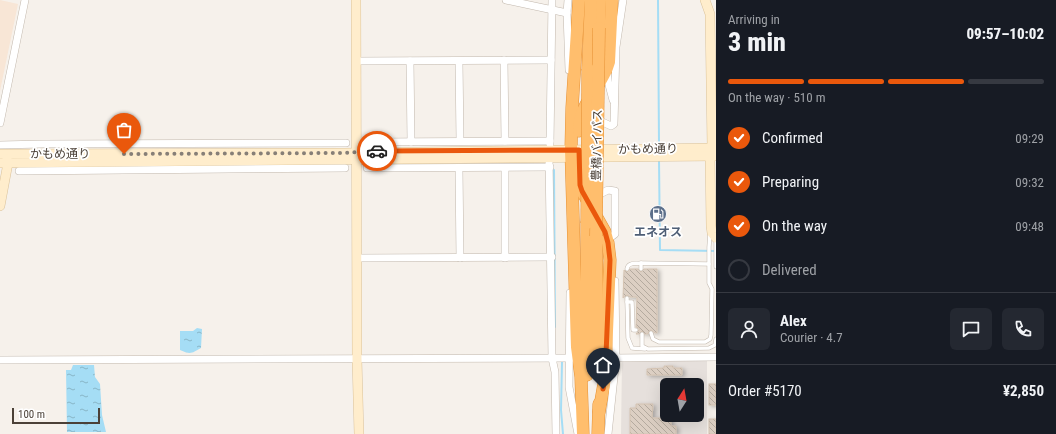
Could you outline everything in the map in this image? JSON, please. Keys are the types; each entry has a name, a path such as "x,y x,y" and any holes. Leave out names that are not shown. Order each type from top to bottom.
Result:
{"highway":[{"path":"580,0 573,103 577,346 581,377 583,434"},
{"name":"豊橋バイパス","path":"587,434 588,69 591,0"},
{"name":"豊橋バイパス","path":"598,434 604,241 598,28 600,0"},
{"path":"604,241 605,232 586,200 580,185 575,154 580,115 607,69 610,52 612,0"}],"street":[{"path":"0,123 25,0"},
{"path":"356,0 357,359 359,434"},
{"path":"506,0 567,13"},
{"path":"552,0 550,158 552,358 555,372 556,434"},
{"path":"568,0 567,13 570,97 573,103"},
{"path":"580,115 585,115 612,125 615,120 616,47 623,0"},
{"path":"705,0 713,23 714,152 711,226 712,233 716,238"},
{"path":"504,60 505,141"},
{"path":"356,61 551,60"},
{"path":"410,61 411,142"},
{"path":"459,61 460,142"},
{"path":"607,69 608,81 615,105"},
{"path":"368,168 436,155 460,142 550,141"},
{"path":"44,149 151,144 346,142"},
{"path":"372,142 411,142 459,168 505,168 550,158"},
{"path":"151,144 151,162 345,168"},
{"name":"かもめ通り","path":"2,156 44,149 151,162"},
{"name":"かもめ通り","path":"2,156 57,166 357,156 436,155 550,158 575,154 714,152"},
{"path":"0,206 2,156"},
{"path":"19,171 57,166"},
{"path":"459,168 460,258"},
{"path":"505,168 505,258"},
{"path":"586,200 608,190 615,191 615,234 604,241 612,252 615,261 613,358 608,434"},
{"path":"574,229 569,244 571,358 569,387 578,434"},
{"path":"357,258 552,257"},
{"path":"0,360 571,358"},
{"path":"613,358 716,358"}],"lane":[{"path":"651,334 653,339 659,342 705,342 710,339 712,335 712,289 709,283 708,247 711,226"},
{"path":"716,238 716,267"},
{"path":"627,269 631,264 709,264"},
{"path":"641,264 641,269"},
{"path":"651,264 651,269"},
{"path":"636,330 633,330 632,302 627,300 627,335 632,348 709,348 715,345 716,339"},
{"path":"642,334 642,346 648,349"}],"shaded area":[{"path":"0,0 18,4 0,91"},
{"path":"707,360 707,434 621,434 622,361"}],"water":[{"path":"197,328 202,329 201,348 191,353 180,350 180,331 193,331"},
{"path":"73,365 94,365 95,377 100,384 102,415 106,432 67,432 66,370 71,370"}],"building":[{"path":"630,269 638,269 641,272 644,269 657,269 657,333 651,330 648,334 645,334 642,331 639,334 636,334 639,330 639,328 636,327 637,297 630,297 627,295 623,298 624,270 627,272"},
{"path":"664,366 682,368 682,375 647,375 647,369 664,368"},
{"path":"709,384 716,384 716,405 709,405"},
{"path":"636,404 653,404 652,418 660,418 660,422 671,422 671,426 676,426 676,434 630,434 630,408 636,408"},
{"path":"709,419 716,419 716,434 709,434"}],"waterway":[{"path":"658,0 659,145"},
{"path":"659,160 660,250 716,251"},
{"path":"554,170 555,327"},
{"path":"562,362 561,410 563,434"}],"way so far":[{"path":"124,154 344,153 357,151 377,151"}],"place":[{"name":"エネオス","path":"658,214"}],"route":[{"path":"377,151 579,150 580,185 596,218 605,232 610,260 605,378 603,389"}]}
